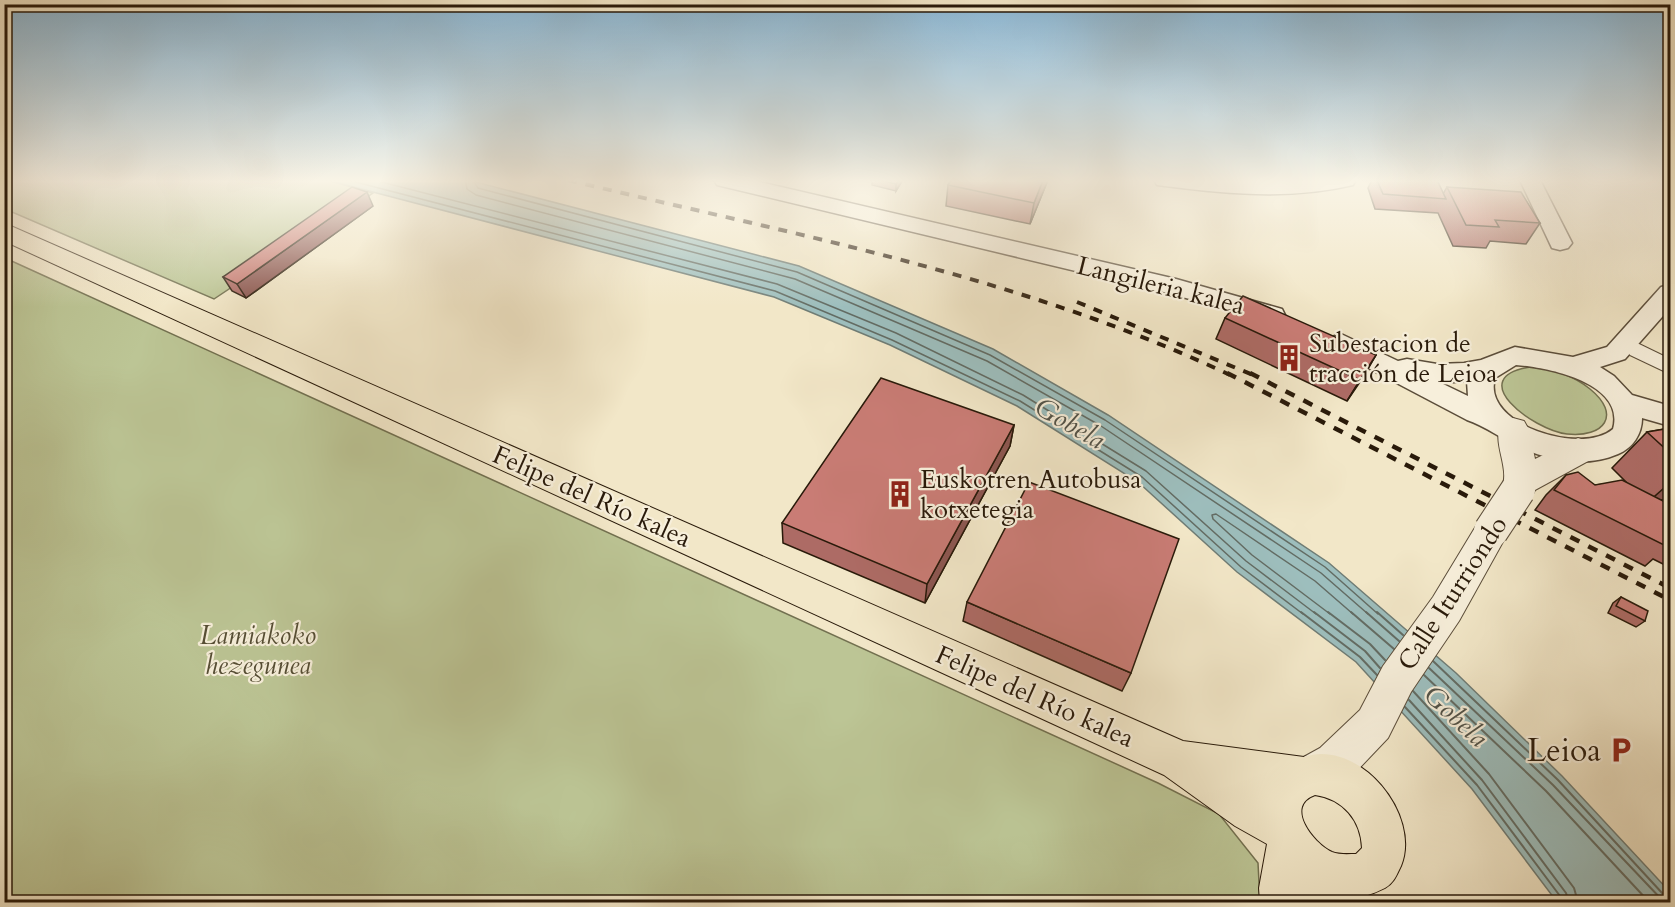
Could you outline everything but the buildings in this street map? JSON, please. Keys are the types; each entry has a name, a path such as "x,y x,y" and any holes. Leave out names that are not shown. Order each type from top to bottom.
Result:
{"main road":[{"name":"Felipe del Río kalea","path":"4,231 1179,760 1286,836"},
{"name":"Felipe del Río kalea","path":"1179,760 1308,775"},
{"path":"1283,903 1286,836 1278,812 1280,796 1287,784 1308,775 1333,777 1350,785 1366,798 1378,815 1384,833 1384,850 1379,863 1368,873 1324,889 1318,869 1286,836"}],"street":[{"name":"Langileria kalea","path":"903,222 1176,287 1251,307 1292,322"},
{"path":"1550,222 1560,243"},
{"path":"1627,352 1671,293"},
{"path":"1322,334 1477,413 1557,448 1578,451 1600,450 1616,444 1627,434 1671,431"},
{"path":"1573,366 1627,352 1671,367"},
{"path":"1520,485 1506,425 1481,396 1479,381 1485,369 1497,360 1515,356 1537,356 1573,366 1605,383 1623,402 1629,419 1627,434"},
{"path":"1380,362 1426,374 1485,369"},
{"path":"1623,402 1671,416"},
{"name":"Calle Iturriondo","path":"1308,775 1335,763 1373,720 1520,485 1578,451"},
{"path":"1366,798 1373,720"}],"green space":[{"path":"36,222 329,222 214,299"},
{"name":"Lamiakoko hezegunea","path":"5,258 1158,783 1219,814 1258,863 1260,902 5,902"},
{"path":"1531,367 1562,373 1590,389 1605,408 1607,416 1604,423 1591,432 1567,434 1537,423 1522,414 1510,403 1503,392 1503,381 1511,373"}],"water":[{"name":"Gobela","path":"489,222 631,222 799,266 993,349 1108,415 1329,563 1456,673 1562,776 1670,892 1670,902 1557,902 1472,789 1356,662 1237,572 1138,482 1017,406 890,345 774,297"}],"railway":[{"path":"749,222 904,261 1070,310 1151,340 1230,375"},
{"path":"1077,302 1253,375"},
{"path":"1227,373 1670,600"},
{"path":"1250,373 1670,588"}],"place":[{"name":"Subestacion de tracción de Leioa","path":"1289,358"},
{"name":"Euskotren Autobusa kotxetegia","path":"900,494"},
{"name":"Leioa","path":"1621,750"}]}
